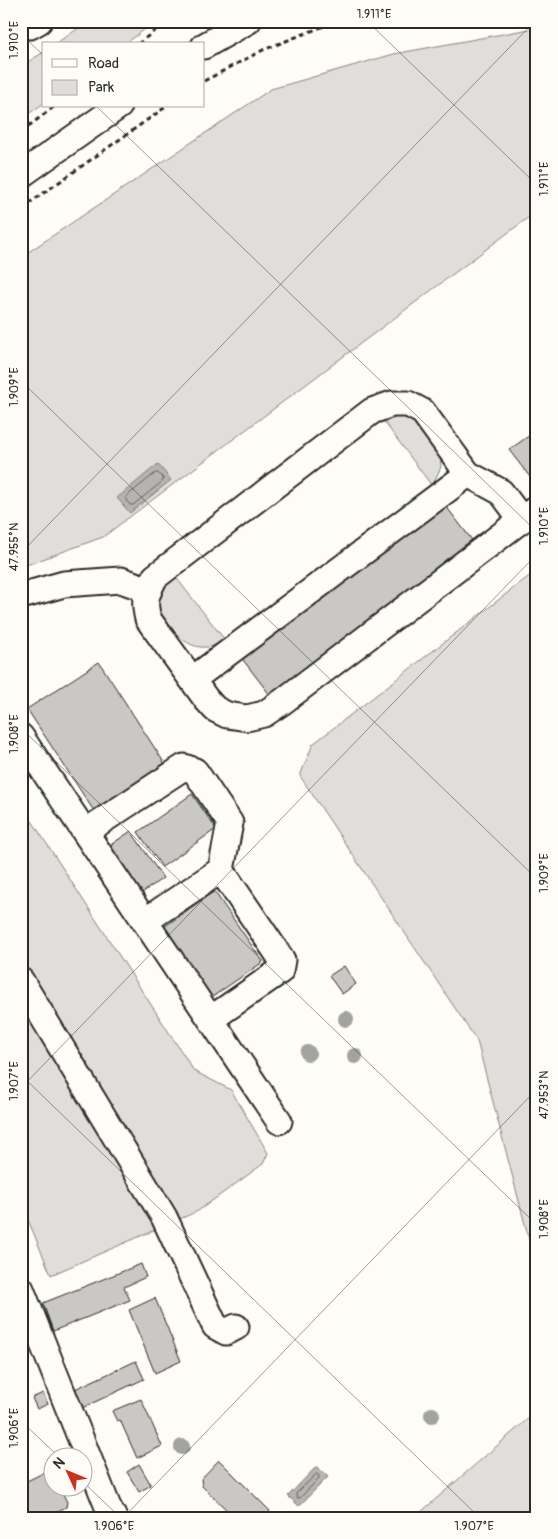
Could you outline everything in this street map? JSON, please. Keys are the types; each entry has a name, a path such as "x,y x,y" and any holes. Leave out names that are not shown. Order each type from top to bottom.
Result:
{"street":[{"path":"27,21 30,26 39,21"},
{"path":"205,45 248,21"},
{"path":"21,175 116,108"},
{"path":"392,404 408,404 423,412 468,474 501,492 529,514 264,714 246,718 227,715 215,708 148,618 144,604 155,577 372,411 392,404"},
{"path":"193,680 468,474"},
{"path":"21,596 64,584 121,580 149,590"},
{"path":"21,737 279,1121"},
{"path":"85,832 184,767 195,771 230,823 221,870 282,960 280,970 211,1019"},
{"path":"144,921 221,870"},
{"path":"21,981 164,1217 215,1326 226,1332 236,1327"},
{"path":"21,1289 114,1518"}],"path":[{"path":"141,42 167,21"},
{"path":"205,80 263,50 337,21"},
{"path":"21,132 52,108"},
{"path":"21,209 164,108"}],"green space":[{"path":"89,21 156,21 128,42 58,42"},
{"path":"537,29 537,211 103,537 21,567 21,257 271,89 394,54"},
{"path":"42,53 42,104 21,119 21,66"},
{"path":"403,417 415,422 440,457 441,467 432,486 382,419"},
{"path":"537,570 537,1270 477,1041 300,776 313,744"},
{"path":"174,575 225,640 209,647 194,646 181,638 169,625 160,610 158,601 166,583"},
{"path":"21,804 194,1071 231,1090 268,1153 263,1164 198,1211 51,1275 21,1203"},
{"path":"537,1411 537,1518 414,1518"}],"water":[{"path":"158,464 171,480 130,513 117,498"},
{"path":"317,1466 328,1477 299,1506 288,1496"}],"building":[{"path":"537,430 537,486 509,450"},
{"path":"442,501 472,540 270,695 240,656"},
{"path":"99,662 165,764 94,811 27,709"},
{"path":"192,794 216,829 162,867 138,832"},
{"path":"131,831 163,878 139,895 106,848"},
{"path":"214,891 263,962 212,997 164,927"},
{"path":"344,966 356,984 342,994 329,976"},
{"path":"141,1264 146,1277 124,1287 130,1300 53,1331 43,1303"},
{"path":"155,1298 181,1361 155,1373 129,1310"},
{"path":"136,1361 144,1379 82,1408 75,1389"},
{"path":"43,1393 48,1404 37,1409 32,1398"},
{"path":"141,1399 162,1446 137,1458 120,1420 117,1421 112,1411"},
{"path":"219,1460 270,1511 263,1518 235,1518 202,1486 201,1479"},
{"path":"139,1464 151,1485 139,1492 127,1472"},
{"path":"42,1474 42,1496 64,1496 67,1502 66,1507 45,1518 32,1518 21,1497 21,1484"}]}
